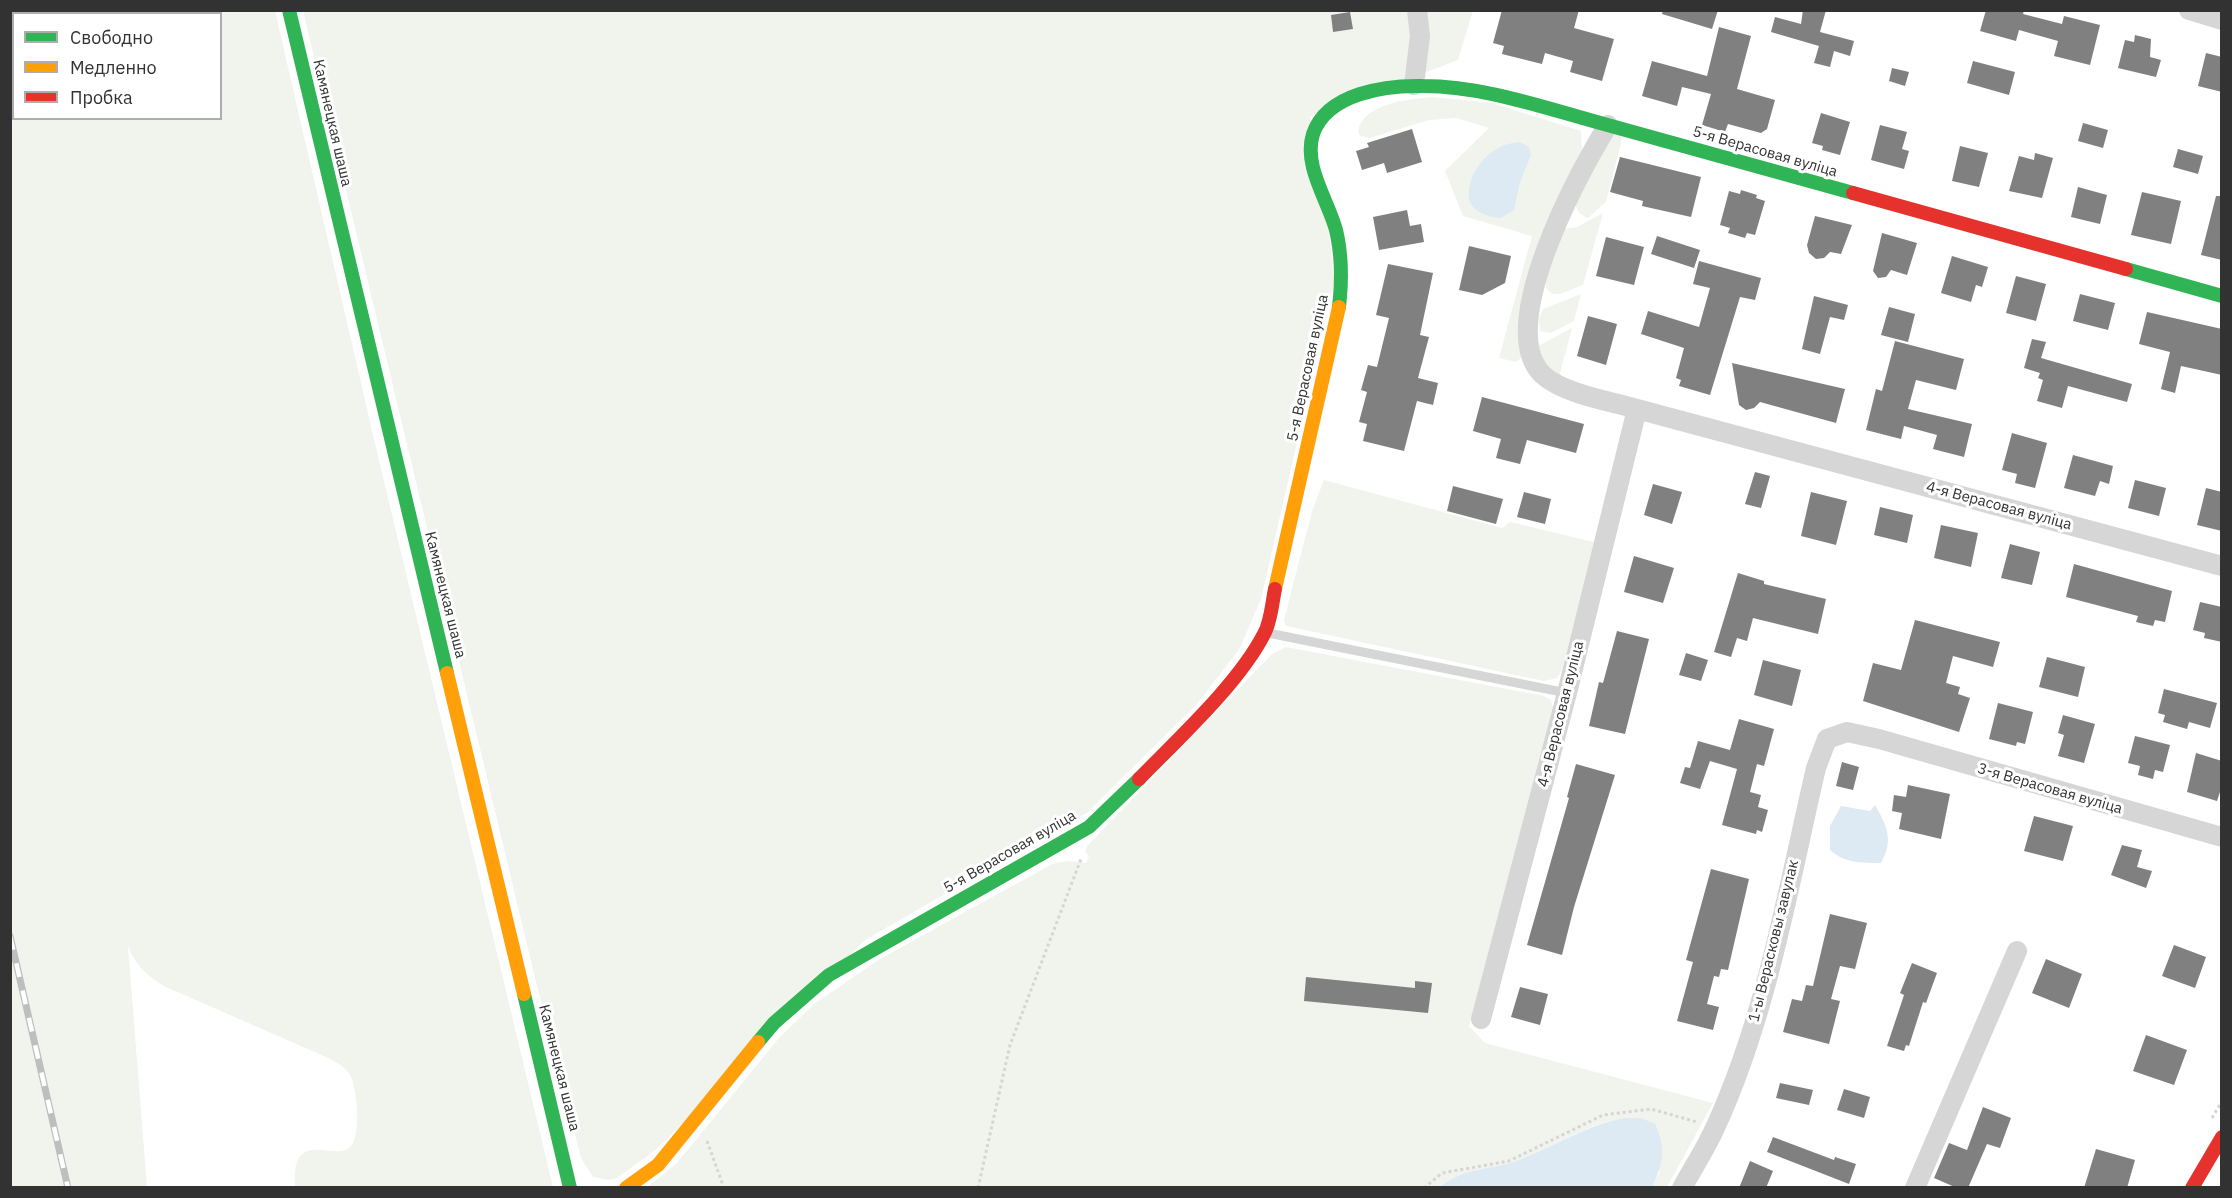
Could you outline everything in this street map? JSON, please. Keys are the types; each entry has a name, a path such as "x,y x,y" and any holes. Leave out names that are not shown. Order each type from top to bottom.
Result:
{"street":[{"name":"Камянецкая шаша","path":"289,10 570,1188"},
{"path":"1414,85 1420,36 1417,10"},
{"path":"2189,10 2222,20"},
{"name":"5-я Верасовая вуліца","path":"626,1188 658,1165 774,1023 829,975 1068,841 1100,819 1193,724 1241,668 1265,633 1332,347 1342,283 1338,242 1313,167 1311,147 1314,130 1327,113 1347,99 1375,90 1414,85 1444,87 1518,100 2222,296"},
{"name":"4-я Верасовая вуліца","path":"1608,125 1575,183 1553,230 1537,280 1528,327 1528,348 1536,366 1551,381 1637,409 2222,566"},
{"name":"4-я Верасовая вуліца","path":"1481,1019 1567,693 1637,409"},
{"name":"1-ы Верасковы завулак","path":"1682,1188 1715,1128 1748,1041 1768,974 1821,751 1827,739 1837,733 1847,732 1879,738"},
{"name":"3-я Верасовая вуліца","path":"1879,738 2222,837"},
{"path":"1915,1188 2017,951"},
{"path":"2192,1188 2222,1137"}],"lane":[{"path":"1265,633 1567,693"}],"path":[{"path":"978,1188 1010,1045 1081,859"},
{"path":"1424,1188 1442,1173 1509,1161 1603,1114 1651,1109 1715,1128"},
{"path":"699,1117 724,1188"}],"shaded area":[{"path":"11,11 275,11 377,452 553,1187 295,1187 295,1169 299,1157 314,1150 342,1151 353,1143 356,1135 357,1114 355,1092 349,1073 326,1057 166,987 143,970 128,946 147,1187 11,1187"},
{"path":"303,11 1473,11 1458,60 1310,117 1330,240 1334,282 1261,599 1240,648 1197,704 1088,812 865,940 657,1149 617,1178 609,1180 593,1177 581,1158 535,978"},
{"path":"1433,97 1492,103 1581,131 1582,149 1545,230 1522,357 1516,362 1499,358 1532,236 1463,216 1445,171 1489,128 1456,118 1429,120 1370,138 1360,136 1358,132 1361,122 1377,109 1400,101"},
{"path":"1627,119 1606,202 1588,218 1579,212 1575,202 1607,143"},
{"path":"1519,142 1529,147 1531,155 1520,182 1514,210 1501,218 1482,214 1469,200 1469,189 1476,169 1482,161 1499,148"},
{"path":"1603,213 1583,285 1560,294 1552,294 1546,288 1546,274 1564,229 1577,227"},
{"path":"1581,294 1574,321 1551,333 1540,331 1539,319 1543,309"},
{"path":"1572,328 1559,377 1545,369 1538,346"},
{"path":"1324,480 1502,528 1510,522 1594,542 1562,670 1557,678 1544,681 1286,626 1284,620 1312,511"},
{"path":"1286,647 1544,696 1551,700 1554,711 1469,1026 1485,1043 1713,1103 1667,1187 1652,1187 1660,1172 1641,1118 1621,1119 1588,1128 1527,1158 1456,1176 1440,1187 646,1188 677,1163 779,1038 814,1004 880,959 1054,863 1068,861 1086,863 1089,856 1085,852 1087,846 1272,654"},
{"path":"1875,805 1886,827 1888,840 1881,863 1847,860 1830,850 1830,826 1841,806 1870,811"},
{"path":"1624,1118 1641,1118 1655,1124 1661,1140 1662,1156 1652,1187 1440,1187 1459,1175 1511,1163 1584,1131"}],"building":[{"path":"1502,10 1579,10 1574,28 1614,39 1602,81 1570,72 1573,61 1545,53 1542,64 1502,54 1504,46 1493,43"},
{"path":"1663,10 1718,10 1712,29 1662,14"},
{"path":"1803,10 1826,10 1820,32 1854,41 1850,56 1834,51 1830,67 1814,63 1819,46 1771,32 1775,17 1801,24"},
{"path":"1986,10 2024,10 2023,14 2062,24 2064,16 2100,25 2090,65 2054,56 2058,41 2019,30 2016,41 1980,31"},
{"path":"1350,12 1353,29 1333,32 1331,15"},
{"path":"1719,27 1751,36 1737,89 1775,100 1767,129 1761,133 1728,124 1725,132 1702,125 1711,94 1682,87 1677,106 1642,96 1652,61 1707,76"},
{"path":"2135,35 2151,39 2150,57 2161,60 2156,77 2118,68 2125,40 2134,42"},
{"path":"2206,53 2222,57 2222,92 2198,86"},
{"path":"1973,61 2015,72 2009,95 1967,83"},
{"path":"1892,68 1909,72 1905,86 1889,81"},
{"path":"1821,113 1850,122 1840,155 1822,150 1823,146 1812,143"},
{"path":"2083,123 2108,130 2103,148 2078,141"},
{"path":"1880,125 1907,132 1902,149 1909,151 1904,169 1871,160"},
{"path":"1412,129 1422,162 1387,173 1384,163 1362,170 1356,151 1369,147 1367,143"},
{"path":"1960,146 1988,153 1979,187 1952,181"},
{"path":"2178,149 2203,156 2198,174 2173,167"},
{"path":"2035,153 2053,158 2042,198 2009,191 2019,156 2034,160"},
{"path":"1620,157 1701,177 1691,217 1642,206 1643,201 1610,192"},
{"path":"2078,187 2107,195 2100,224 2071,217"},
{"path":"1741,190 1757,195 1756,198 1765,201 1755,235 1747,233 1745,238 1728,233 1730,228 1720,225 1729,191 1740,194"},
{"path":"2142,192 2181,201 2171,244 2131,235"},
{"path":"2216,196 2222,196 2222,260 2201,255"},
{"path":"1407,210 1410,226 1421,224 1424,242 1379,250 1373,217"},
{"path":"1815,216 1852,225 1841,254 1830,252 1824,258 1816,259 1809,253 1807,245"},
{"path":"1882,233 1917,243 1907,275 1891,270 1886,277 1878,278 1873,271"},
{"path":"1657,236 1700,250 1694,268 1651,254"},
{"path":"1606,237 1644,247 1634,285 1596,276"},
{"path":"1469,246 1511,256 1505,283 1482,295 1459,290"},
{"path":"1952,256 1988,267 1982,287 1976,285 1971,302 1941,293"},
{"path":"1699,261 1761,278 1755,300 1740,297 1710,395 1679,386 1681,380 1676,378 1684,348 1641,334 1648,311 1699,327 1710,288 1693,284"},
{"path":"1388,264 1433,273 1420,335 1429,337 1418,378 1438,383 1433,405 1417,401 1404,451 1363,441 1367,424 1359,422 1367,392 1361,390 1368,365 1377,367 1389,318 1376,315"},
{"path":"2016,276 2046,284 2036,321 2006,313"},
{"path":"2080,294 2115,303 2108,330 2073,321"},
{"path":"1814,296 1848,305 1844,320 1830,317 1820,354 1802,349"},
{"path":"1889,307 1915,314 1908,342 1881,335"},
{"path":"2147,312 2222,329 2222,375 2181,366 2175,393 2161,389 2170,352 2139,344"},
{"path":"1588,316 1617,324 1606,365 1577,356"},
{"path":"2032,339 2046,342 2041,358 2132,384 2127,402 2068,386 2062,408 2037,401 2043,380 2038,378 2040,373 2024,368"},
{"path":"1895,341 1964,359 1956,390 1916,380 1908,409 1972,424 1964,457 1933,449 1937,435 1904,426 1901,439 1866,430 1876,389 1882,391"},
{"path":"1732,363 1845,389 1836,423 1760,402 1754,408 1746,410 1739,405"},
{"path":"1482,397 1584,424 1576,453 1527,440 1520,464 1496,458 1501,439 1473,431"},
{"path":"2012,433 2047,443 2035,488 2015,483 2017,474 2002,470"},
{"path":"2073,455 2113,466 2109,484 2100,481 2095,496 2064,488"},
{"path":"1755,472 1770,476 1761,508 1745,504"},
{"path":"2135,480 2166,488 2159,516 2128,508"},
{"path":"1653,484 1682,492 1672,524 1644,515"},
{"path":"1453,486 1503,499 1496,524 1447,511"},
{"path":"2206,488 2222,492 2222,531 2197,525"},
{"path":"1524,492 1551,499 1545,524 1517,517"},
{"path":"1811,492 1847,501 1836,545 1801,536"},
{"path":"1880,507 1913,515 1907,543 1874,535"},
{"path":"1941,525 1978,533 1971,567 1934,558"},
{"path":"2010,544 2040,552 2032,585 2001,578"},
{"path":"1634,556 1674,568 1663,603 1624,592"},
{"path":"2074,564 2172,591 2165,622 2155,620 2153,626 2136,622 2138,616 2066,597"},
{"path":"1738,573 1764,581 1764,584 1826,599 1818,634 1753,618 1747,641 1737,638 1731,657 1714,652"},
{"path":"2200,602 2222,607 2222,642 2204,638 2205,633 2193,630"},
{"path":"1915,620 2000,642 1993,667 1953,656 1946,683 1960,687 1958,694 1970,698 1959,732 1863,701 1873,663 1901,670"},
{"path":"1617,631 1649,639 1625,734 1589,726 1599,682 1603,683"},
{"path":"1686,653 1708,660 1701,681 1679,675"},
{"path":"2047,657 2085,667 2078,697 2039,687"},
{"path":"1763,660 1801,670 1792,706 1754,695"},
{"path":"2164,689 2217,703 2210,728 2189,722 2187,729 2163,722 2165,715 2158,713"},
{"path":"1998,703 2033,712 2025,744 2017,742 2016,746 1989,739"},
{"path":"2063,715 2095,724 2084,763 2058,756 2064,735 2058,733"},
{"path":"1739,719 1774,729 1764,766 1757,764 1750,792 1761,795 1758,807 1768,810 1762,832 1757,830 1756,834 1722,825 1737,769 1710,761 1700,789 1680,783 1685,767 1690,768 1698,741 1730,750"},
{"path":"2135,736 2170,745 2163,772 2155,770 2153,779 2138,775 2140,766 2128,763"},
{"path":"2196,753 2222,761 2222,786 2217,801 2187,792"},
{"path":"1842,762 1859,767 1853,790 1836,786"},
{"path":"1576,764 1615,775 1574,907 1562,955 1527,945 1569,798 1567,797"},
{"path":"1908,785 1950,794 1941,839 1899,829 1902,813 1892,811 1894,795 1906,797"},
{"path":"2034,816 2073,826 2063,861 2024,851"},
{"path":"2122,845 2142,850 2137,867 2152,871 2146,888 2111,875"},
{"path":"1711,869 1749,879 1728,970 1721,969 1719,977 1714,976 1707,1004 1719,1007 1713,1030 1677,1021 1693,962 1686,960"},
{"path":"1830,914 1867,923 1855,969 1840,966 1831,999 1840,1001 1829,1044 1783,1032 1792,999 1802,1001 1806,985 1813,986"},
{"path":"2174,945 2206,957 2195,988 2162,976"},
{"path":"2046,959 2082,974 2069,1008 2032,993"},
{"path":"1912,963 1937,973 1926,1003 1923,1002 1909,1046 1906,1045 1904,1051 1887,1046 1904,995 1900,993"},
{"path":"1306,977 1415,988 1415,981 1432,983 1428,1013 1304,1001"},
{"path":"1520,987 1548,994 1540,1025 1511,1017"},
{"path":"2146,1035 2187,1050 2174,1085 2133,1071"},
{"path":"1780,1083 1813,1090 1809,1105 1776,1098"},
{"path":"1844,1089 1870,1097 1864,1118 1837,1110"},
{"path":"1983,1107 2011,1118 2000,1148 1987,1144 1968,1188 1957,1188 1934,1178 1949,1143 1967,1150"},
{"path":"1773,1137 1834,1160 1835,1157 1856,1164 1849,1184 1767,1152"},
{"path":"2096,1149 2135,1160 2127,1188 2084,1188"},
{"path":"1750,1161 1773,1171 1766,1188 1739,1188"}],"railway":[{"path":"10,936 68,1188"}],"traffic: fast":[{"path":"289,10 447,673"},
{"path":"1339,307 1341,268 1338,239 1314,171 1311,158 1313,134 1320,120 1331,109 1359,94 1376,90 1423,86 1492,94 1853,193"},
{"path":"2126,269 2222,296"},
{"path":"758,1042 774,1023 829,975 1089,827 1139,779"},
{"path":"524,994 570,1188"}],"traffic: slow":[{"path":"1275,589 1339,307"},
{"path":"447,673 524,994"},
{"path":"626,1188 658,1165 758,1042"}],"traffic: jam":[{"path":"1853,193 2126,269"},
{"path":"1139,779 1207,710 1253,653 1268,624 1275,589"},
{"path":"2192,1188 2222,1137"}]}
